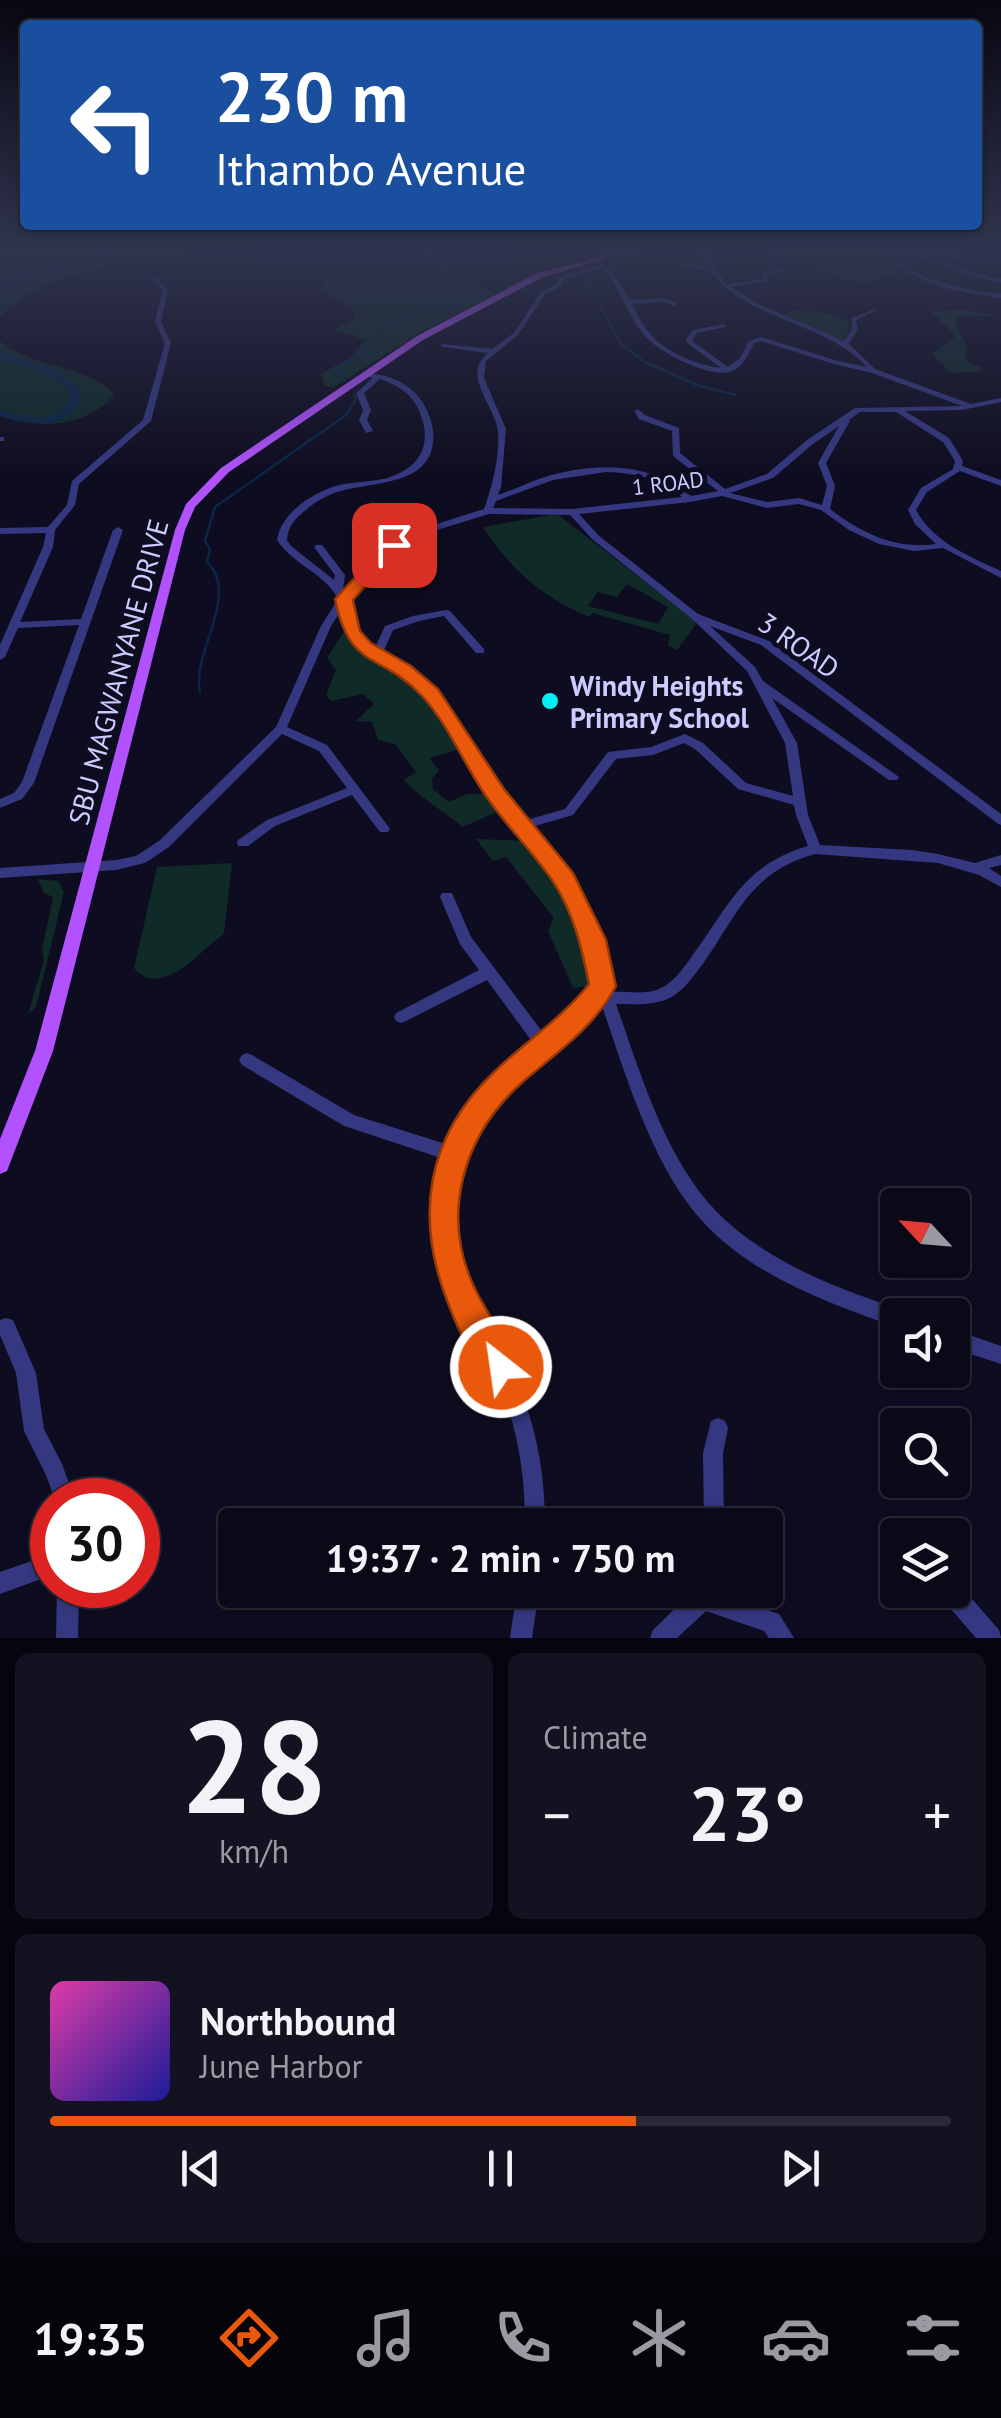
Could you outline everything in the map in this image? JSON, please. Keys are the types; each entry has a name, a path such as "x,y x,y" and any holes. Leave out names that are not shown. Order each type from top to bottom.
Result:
{"main road":[{"name":"SBU MAGWANYANE DRIVE","path":"0,1164 44,1051 180,530 190,506 225,470 447,323"}],"street":[{"path":"0,657 48,547 51,531 69,509 75,483 149,416 168,345 159,323"},
{"path":"488,511 502,427 480,374 490,351 516,334 523,323"},
{"path":"639,323 644,333 664,349 708,369 728,370 740,363 751,342 758,338 874,371 973,407"},
{"path":"796,323 845,344 874,371"},
{"path":"845,344 856,329 854,323"},
{"path":"724,326 695,331 688,341 728,370"},
{"path":"444,345 490,351"},
{"path":"340,594 289,551 282,536 290,519 322,493 342,485 399,476 415,468 425,456 430,434 421,407 404,387 372,375 360,392 368,410 363,420 369,430"},
{"name":"1 ROAD","path":"281,729 340,594 402,540 432,526 488,511 572,512 722,493 770,476 810,442 862,409 973,407 1000,401"},
{"path":"638,411 676,430 676,454 722,493 767,505 799,500 824,508 848,526 904,549 924,551 946,545"},
{"path":"899,411 950,444 958,456 959,468"},
{"path":"824,508 830,486 822,464 846,418"},
{"path":"493,499 553,478 622,468 665,480 690,500"},
{"path":"959,468 1001,483"},
{"path":"959,468 924,490 912,505 916,520 946,545 1001,575"},
{"name":"3 ROAD","path":"572,512 694,616 764,643 1001,820"},
{"path":"0,804 18,796 28,783 118,530"},
{"path":"0,532 51,531"},
{"path":"320,547 340,574 340,594 354,638 404,670 431,693 521,826 575,894 593,940 605,992 663,1140 708,1216 738,1241 797,1279 880,1312"},
{"path":"377,655 389,628 440,612 451,614 480,651"},
{"path":"694,616 744,662 760,684 794,752 800,802 815,849"},
{"path":"14,626 86,622"},
{"path":"760,684 893,777"},
{"path":"0,874 130,863 164,844 281,729 323,748 384,829"},
{"path":"521,826 570,812 612,754 653,751 685,738 742,786 800,802"},
{"path":"243,843 271,824 354,790"},
{"path":"605,992 655,998 669,991 712,942 757,874 783,858 815,849 930,859 974,868 1001,882"},
{"path":"974,868 1001,860"},
{"path":"447,897 465,940 546,1048"},
{"path":"401,1017 489,972"},
{"path":"535,1508 536,1490 523,1426 501,1367 464,1302 450,1266 443,1224 444,1194 463,1131 490,1093 546,1048 605,992"},
{"path":"247,1060 350,1120 454,1154"},
{"path":"6,1327 26,1373 34,1431 57,1478"},
{"path":"970,1344 1001,1355"},
{"path":"714,1508 712,1453 718,1428"},
{"path":"0,1583 30,1573"},
{"path":"67,1638 68,1608"},
{"path":"521,1638 525,1608"},
{"path":"660,1638 692,1608"},
{"path":"740,1608 771,1622 783,1638"},
{"path":"965,1608 992,1638"}],"green space":[{"path":"346,323 438,323 334,387 325,386 321,374 350,358 365,340 335,329"},
{"path":"800,323 848,323 851,327 843,340"},
{"path":"943,323 955,323 968,349 965,358 971,365 982,366 981,371 951,373 932,354 956,336"},
{"path":"0,341 28,357 93,379 114,395 90,414 61,423 30,423 0,416"},
{"path":"557,514 696,624 677,650 668,646 670,635 592,613 589,617 528,580 483,527","holes":["627,584 668,607 658,624 588,606 598,592 617,597"]},
{"path":"344,631 360,649 421,688 460,749 429,758 439,770 432,779 433,789 449,802 467,794 488,794 501,810 463,827 404,780 416,772 395,744 378,740 372,722 356,721 374,704 363,694 331,701 326,695 336,670 327,658"},
{"path":"476,839 527,841 540,857 578,923 594,979 588,986 573,988 548,931 554,918 506,857 493,861"},
{"path":"232,863 224,934 169,976 145,977 134,968 157,867"},
{"path":"38,879 58,881 64,892 36,1007 28,1014 44,960 42,950 53,897 44,893"}],"waterway":[{"path":"344,381 334,368 361,355 389,323"},
{"path":"610,323 621,344 645,362 697,385 736,395"},
{"path":"0,355 51,371 76,391 74,404 59,417 35,420 0,413"},
{"path":"200,692 202,660 219,591 216,575 207,562 210,549 205,541 215,507 346,415 356,399 353,394"}],"place":[{"name":"Windy Heights Primary School","path":"550,701"}],"route":[{"path":"394,545 344,599 351,632 364,648 404,670 431,693 496,794 575,894 593,940 603,986 577,1019 490,1093 463,1131 448,1172 443,1224 450,1266 464,1302 501,1367"}]}
